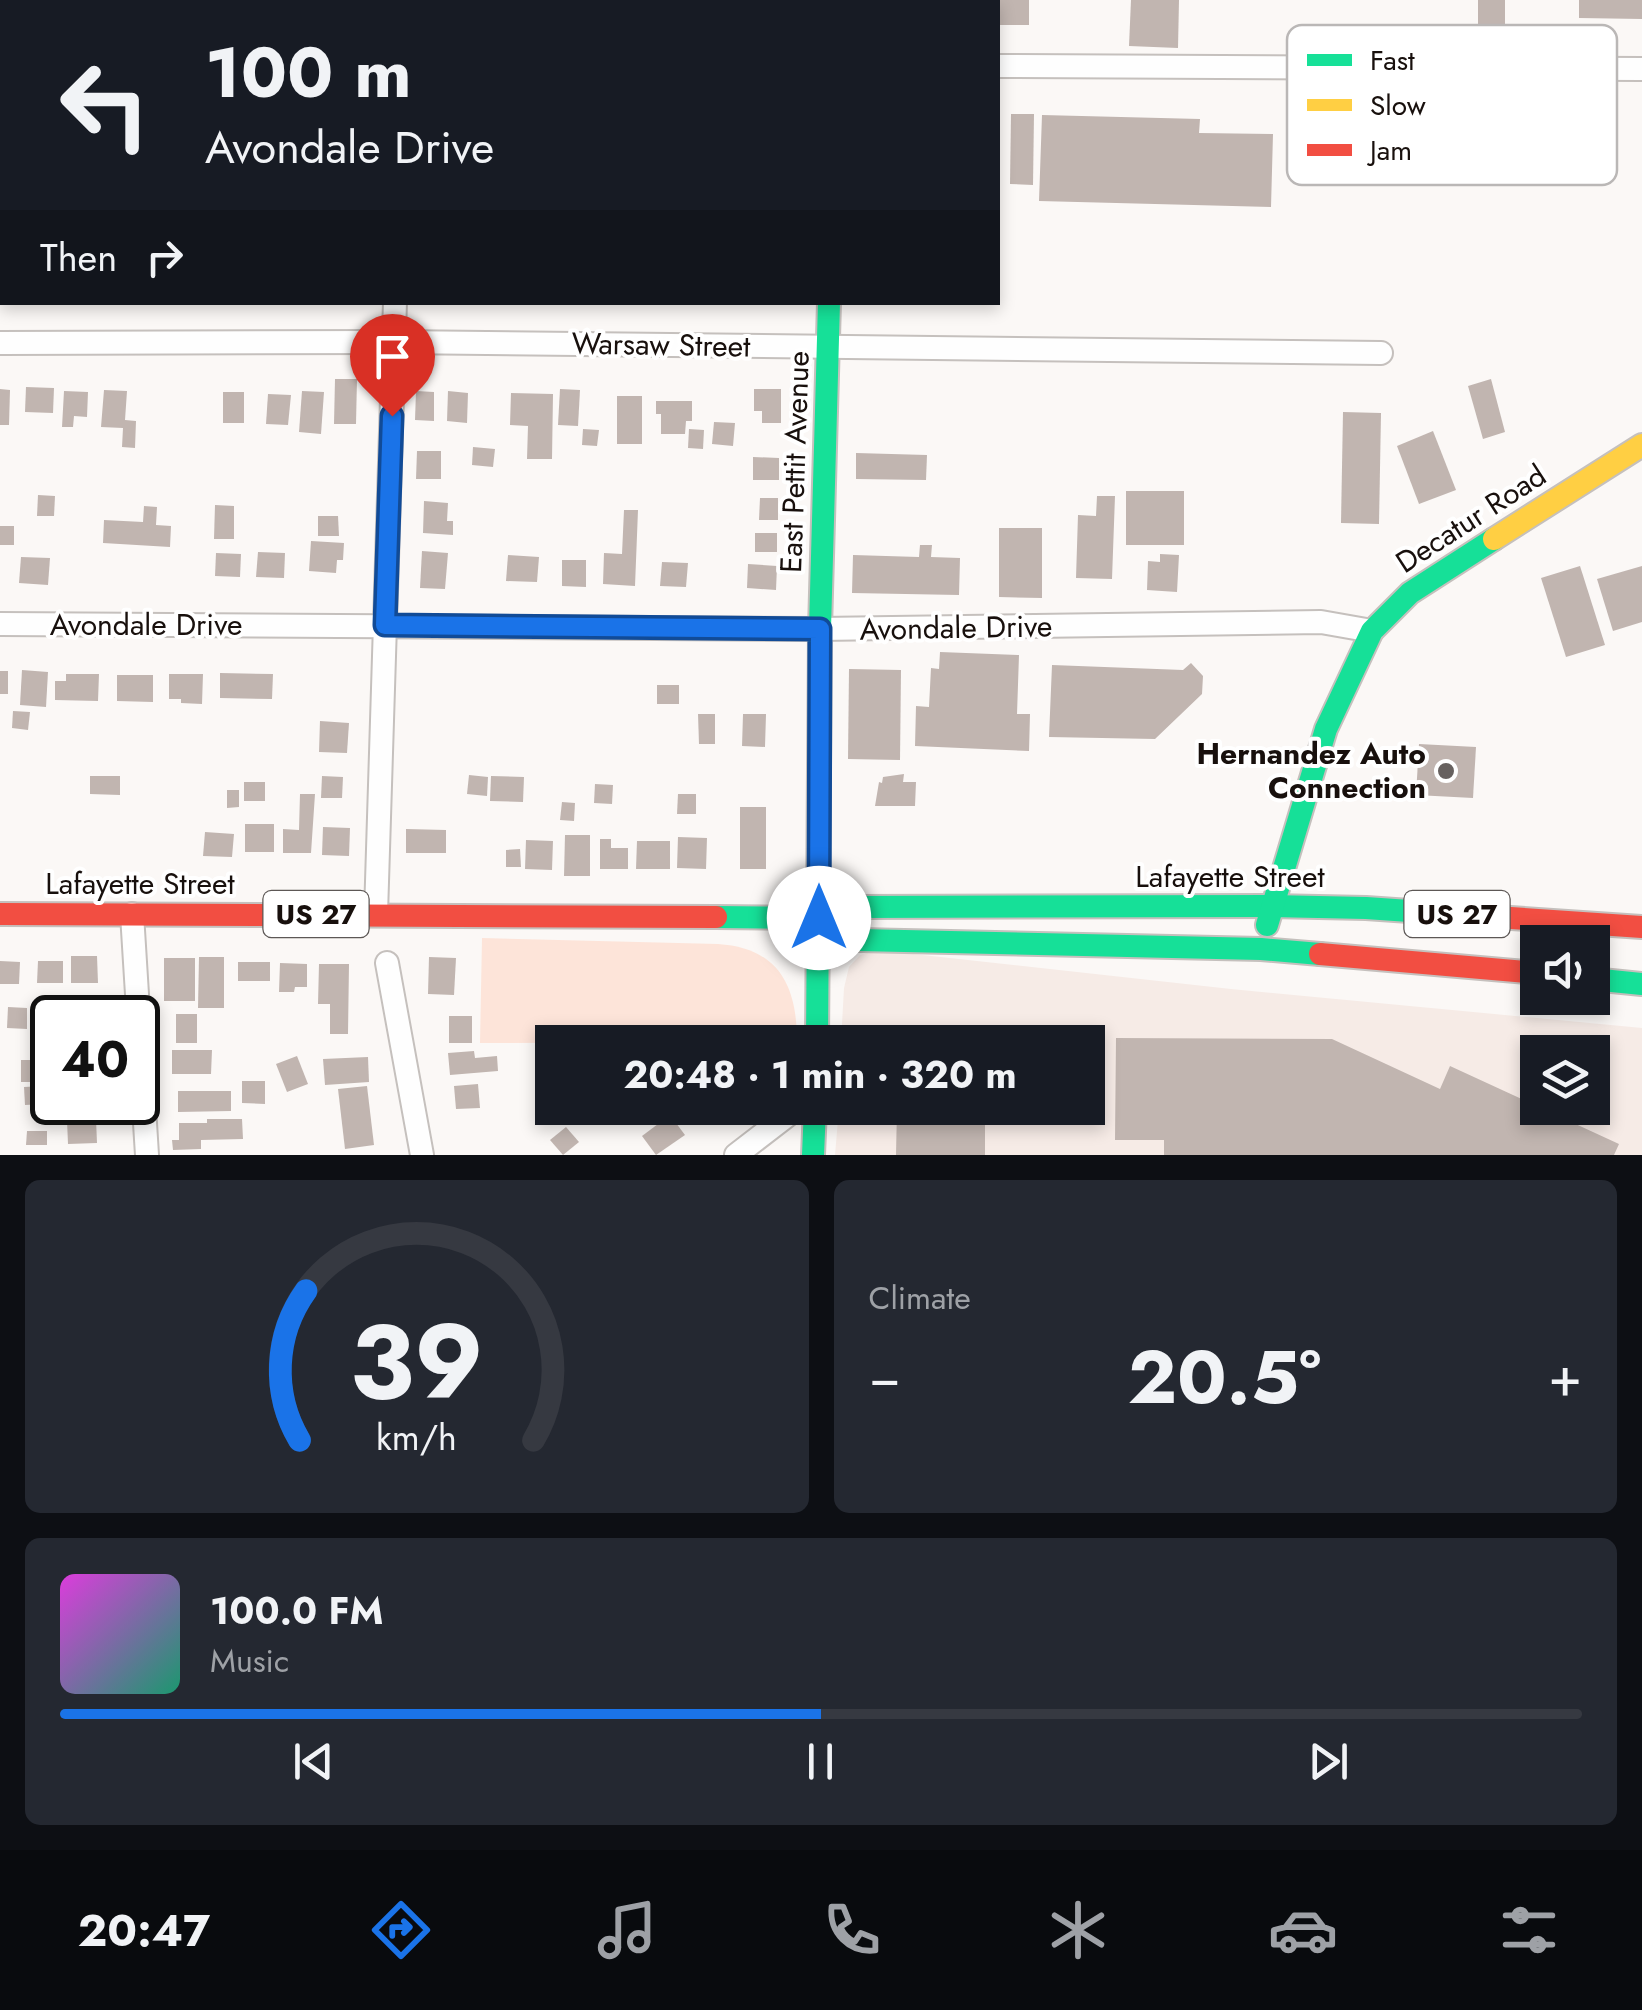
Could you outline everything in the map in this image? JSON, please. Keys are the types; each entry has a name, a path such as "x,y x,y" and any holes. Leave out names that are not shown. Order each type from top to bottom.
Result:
{"main road":[{"name":"East Pettit Avenue","path":"817,1025 820,629 829,305"},
{"name":"Decatur Road","path":"1261,949 1326,729 1372,631 1410,593 1642,444"},
{"name":"Lafayette Street","path":"0,914 819,918 856,906 1271,906 1642,927"},
{"name":"Lafayette Street","path":"819,918 859,940 1261,949 1520,971"},
{"path":"1610,981 1642,984"},
{"path":"813,1155 814,1125"}],"street":[{"path":"1000,66 1287,67"},
{"path":"1617,69 1642,69"},
{"path":"376,914 395,305"},
{"name":"Warsaw Street","path":"0,344 394,342 1381,353"},
{"name":"Avondale Drive","path":"0,624 820,629 1322,622 1372,631"},
{"path":"132,914 147,1155"},
{"path":"387,962 422,1155"},
{"path":"736,1155 775,1125"}],"shaded area":[{"path":"482,938 739,947 770,962 780,974 788,987 796,1022 796,1025 535,1025 535,1043 480,1043"},
{"path":"877,950 1642,1028 1642,1155 835,1155 838,1125 1105,1125 1105,1025 842,1025 849,967 860,955"}],"building":[{"path":"1000,0 1029,0 1029,25 1000,25"},
{"path":"1131,0 1179,0 1178,48 1129,46"},
{"path":"1478,0 1505,0 1505,25 1478,25"},
{"path":"1579,0 1642,0 1642,19 1579,18"},
{"path":"1011,114 1034,114 1033,185 1010,184"},
{"path":"1042,115 1200,119 1199,133 1273,134 1271,207 1039,201"},
{"path":"335,379 357,379 356,424 334,424"},
{"path":"1491,379 1505,432 1483,439 1468,386"},
{"path":"26,387 54,388 53,413 25,412"},
{"path":"0,389 10,390 9,425 0,425"},
{"path":"560,389 580,390 578,426 558,425"},
{"path":"754,389 781,389 781,423 762,423 762,411 754,411"},
{"path":"104,390 127,391 125,420 136,421 135,448 122,447 123,428 101,427"},
{"path":"64,391 88,392 87,417 74,416 73,427 62,427"},
{"path":"302,391 324,392 321,434 299,432"},
{"path":"416,391 434,392 434,421 415,420"},
{"path":"448,391 468,393 467,423 447,421"},
{"path":"223,392 244,392 244,423 223,423"},
{"path":"511,393 553,394 552,459 527,459 528,426 510,425"},
{"path":"268,394 291,395 288,425 266,424"},
{"path":"617,396 642,396 642,444 617,444"},
{"path":"656,401 692,401 692,421 686,421 685,434 661,434"},
{"path":"1343,412 1381,413 1379,524 1341,523"},
{"path":"714,422 735,423 733,446 712,444"},
{"path":"583,429 599,430 597,446 582,445"},
{"path":"689,429 704,430 703,449 688,448"},
{"path":"1433,431 1456,490 1419,504 1397,446"},
{"path":"473,447 495,449 493,467 472,465"},
{"path":"417,451 441,451 441,479 416,479"},
{"path":"856,453 927,455 926,480 856,479"},
{"path":"753,457 779,458 779,480 753,480"},
{"path":"1126,491 1184,491 1184,545 1126,545"},
{"path":"38,495 55,496 54,516 37,516"},
{"path":"1097,496 1115,496 1112,579 1076,578 1078,515 1096,516"},
{"path":"760,498 778,498 778,520 759,520"},
{"path":"424,501 448,503 447,521 453,521 453,535 423,533"},
{"path":"215,505 234,506 234,539 214,539"},
{"path":"144,506 157,507 156,525 171,526 170,547 103,543 104,520 143,522"},
{"path":"624,510 638,510 635,586 603,584 604,553 622,554"},
{"path":"318,516 338,516 339,536 318,536"},
{"path":"0,526 14,526 14,545 0,545"},
{"path":"999,528 1042,528 1042,598 999,597"},
{"path":"755,533 777,533 777,552 755,552"},
{"path":"311,541 344,543 343,560 337,560 336,573 309,571"},
{"path":"920,545 932,545 931,557 960,558 959,595 852,593 853,555 919,557"},
{"path":"422,551 448,553 445,589 420,588"},
{"path":"258,552 285,553 284,578 256,577"},
{"path":"216,553 241,554 240,577 215,576"},
{"path":"1160,554 1179,555 1177,592 1147,590 1148,561 1160,562"},
{"path":"508,555 539,557 537,582 506,581"},
{"path":"21,557 50,558 48,585 19,583"},
{"path":"562,560 586,560 586,587 562,586"},
{"path":"662,562 688,563 686,587 660,586"},
{"path":"748,564 777,566 776,590 747,588"},
{"path":"1580,566 1605,645 1566,657 1541,578"},
{"path":"1642,566 1642,622 1613,631 1597,579"},
{"path":"940,652 1019,655 1017,714 1030,714 1029,751 915,746 916,706 929,707 931,668 939,669"},
{"path":"1191,663 1203,676 1202,694 1155,739 1049,737 1052,665 1183,670"},
{"path":"849,669 901,670 900,760 848,759"},
{"path":"22,670 48,672 46,707 20,705"},
{"path":"0,671 8,671 8,694 0,694"},
{"path":"220,673 273,674 272,699 220,698"},
{"path":"66,674 99,674 98,701 55,700 55,681 66,681"},
{"path":"169,674 203,674 202,704 169,699"},
{"path":"117,675 153,675 153,702 117,701"},
{"path":"657,685 679,685 679,704 657,704"},
{"path":"13,711 30,712 28,730 12,728"},
{"path":"698,714 715,714 715,744 699,744"},
{"path":"743,714 766,714 765,747 742,746"},
{"path":"320,721 349,723 347,753 319,752"},
{"name":"Hernandez Auto Connection","path":"1419,744 1476,747 1473,798 1416,795"},
{"path":"904,774 903,782 916,782 915,806 875,806 883,777"},
{"path":"469,775 488,777 487,796 467,794"},
{"path":"90,776 120,776 120,795 90,794"},
{"path":"322,776 343,777 342,798 321,798"},
{"path":"491,776 524,777 523,802 490,801"},
{"path":"244,782 265,782 265,801 244,801"},
{"path":"595,784 613,785 612,804 594,803"},
{"path":"227,790 239,790 239,807 227,808"},
{"path":"300,794 315,794 311,853 283,853 283,829 299,830"},
{"path":"678,794 696,794 696,814 677,814"},
{"path":"562,802 575,803 574,821 560,820"},
{"path":"740,807 766,807 766,869 740,869"},
{"path":"245,824 274,824 274,852 245,852"},
{"path":"323,827 350,828 349,856 322,855"},
{"path":"406,829 446,830 446,853 406,853"},
{"path":"205,832 234,834 232,857 203,856"},
{"path":"565,835 590,835 590,876 564,876"},
{"path":"678,837 707,838 706,869 677,868"},
{"path":"600,839 611,839 611,848 628,848 628,869 600,869"},
{"path":"526,840 553,841 552,870 525,869"},
{"path":"637,841 670,841 670,869 636,869"},
{"path":"520,849 521,867 506,867 506,850"},
{"path":"71,956 97,956 98,983 71,983"},
{"path":"199,957 224,957 224,1008 198,1008"},
{"path":"429,957 456,958 454,995 428,994"},
{"path":"164,958 195,958 195,1001 164,1001"},
{"path":"0,961 20,962 19,984 0,984"},
{"path":"38,961 63,961 63,983 37,983"},
{"path":"238,962 270,962 270,981 238,981"},
{"path":"280,963 307,964 307,987 279,992"},
{"path":"319,964 349,964 348,1034 330,1034 330,1004 318,1004"},
{"path":"8,1007 27,1008 27,1029 7,1028"},
{"path":"176,1014 197,1014 197,1043 176,1043"},
{"path":"449,1016 472,1016 472,1043 449,1043"},
{"path":"1116,1038 1332,1039 1440,1089 1450,1066 1520,1098 1520,1125 1578,1125 1619,1144 1614,1155 1164,1155 1164,1140 1115,1140"},
{"path":"172,1050 212,1050 211,1074 172,1074"},
{"path":"474,1051 475,1058 497,1056 498,1071 450,1075 448,1053"},
{"path":"297,1056 308,1084 287,1092 276,1064"},
{"path":"368,1057 369,1082 325,1085 323,1059"},
{"path":"21,1060 30,1060 30,1082 21,1082"},
{"path":"242,1081 265,1081 265,1104 242,1103"},
{"path":"478,1084 480,1108 456,1109 454,1086"},
{"path":"367,1086 374,1145 345,1149 338,1089"},
{"path":"24,1087 30,1087 30,1105 25,1105"},
{"path":"178,1091 231,1091 231,1111 178,1112"},
{"path":"207,1119 242,1119 243,1139 201,1140 201,1149 173,1150 172,1140 179,1140 179,1123 207,1123"},
{"path":"67,1125 96,1125 97,1143 68,1144"},
{"path":"657,1125 678,1125 685,1135 656,1155 642,1136"},
{"path":"897,1125 985,1125 985,1155 896,1155"},
{"path":"566,1127 579,1142 563,1155 550,1140"},
{"path":"27,1131 47,1131 47,1145 26,1145"}],"traffic: fast":[{"path":"817,1025 820,629 829,305"},
{"path":"1267,925 1326,729 1372,631 1410,593 1494,539"},
{"path":"716,917 819,918 855,907 1271,906 1496,917"},
{"path":"819,918 859,940 1261,949 1320,954"},
{"path":"1610,981 1642,984"},
{"path":"813,1155 814,1125"}],"traffic: slow":[{"path":"1494,539 1642,445"}],"traffic: jam":[{"path":"0,914 716,917"},
{"path":"1496,917 1642,927"},
{"path":"1320,954 1520,971"}],"place":[{"name":"Hernandez Auto Connection","path":"1446,771"}],"route":[{"path":"392,416 385,625 820,629 819,918"}]}
